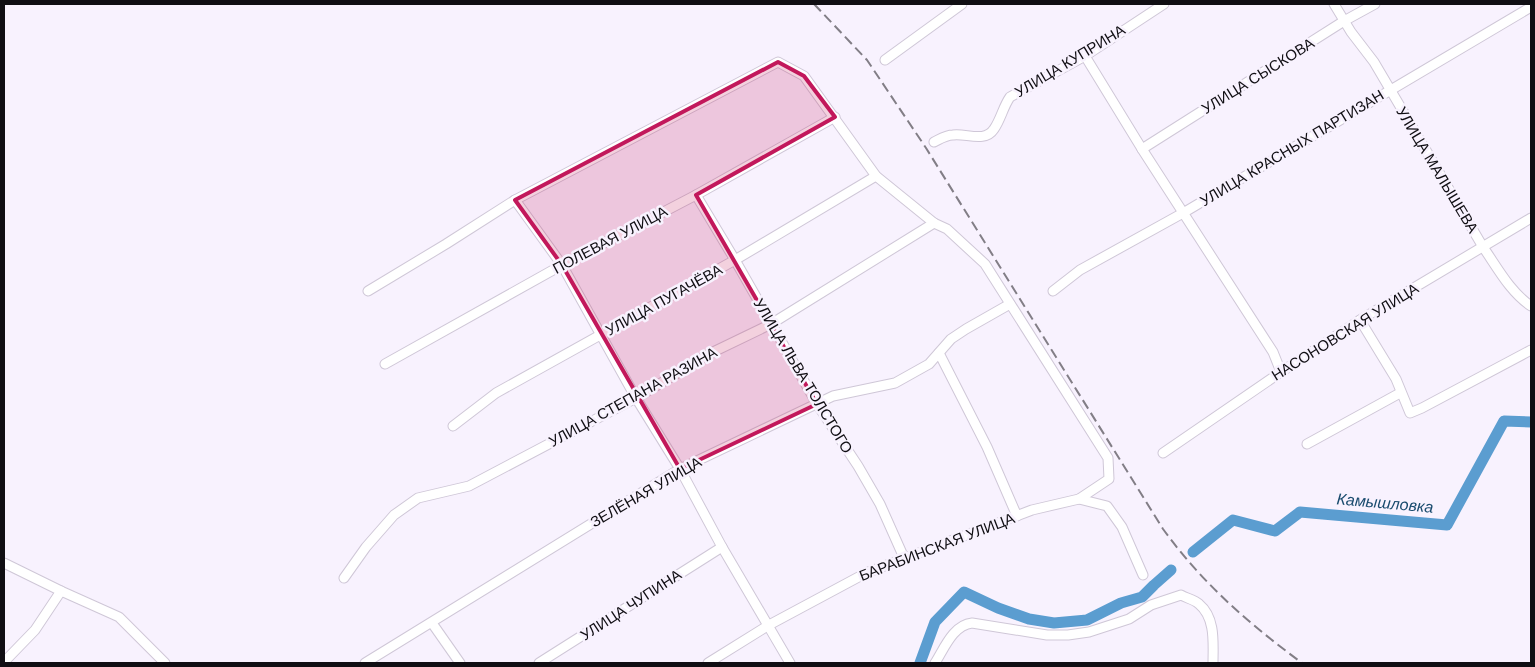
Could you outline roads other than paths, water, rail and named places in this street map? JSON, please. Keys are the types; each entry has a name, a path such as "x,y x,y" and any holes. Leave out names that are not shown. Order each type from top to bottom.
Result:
{"street":[{"path":"885,60 962,4"},
{"name":"УЛИЦА КУПРИНА","path":"934,142 954,134 977,137 986,136 994,130 1010,97 1085,56 1164,4"},
{"name":"УЛИЦА МАЛЫШЕВА","path":"1334,4 1374,62 1483,247 1501,274 1523,300 1531,306"},
{"name":"УЛИЦА СЫСКОВА","path":"1142,149 1374,4"},
{"name":"УЛИЦА КРАСНЫХ ПАРТИЗАН","path":"1053,291 1080,270 1183,213 1531,7"},
{"path":"1085,56 1142,149 1273,352 1281,372"},
{"path":"368,291 515,200 778,62 804,76 876,176 934,223 947,229 985,264 1108,458 1109,478 1079,499"},
{"name":"ПОЛЕВАЯ УЛИЦА","path":"385,364 562,265 696,195 835,117"},
{"name":"УЛИЦА ПУГАЧЁВА","path":"453,426 496,393 735,260 876,176"},
{"name":"УЛИЦА ЛЬВА ТОЛСТОГО","path":"696,195 817,404 858,466 880,504 905,560"},
{"path":"515,200 562,265 636,398 680,469 722,547 790,663"},
{"name":"НАСОНОВСКАЯ УЛИЦА","path":"1163,453 1360,320 1531,218"},
{"name":"УЛИЦА СТЕПАНА РАЗИНА","path":"344,578 366,547 394,515 418,498 470,486 636,398 711,352 772,324 934,223"},
{"name":"ЗЕЛЁНАЯ УЛИЦА","path":"366,663 680,469 833,396 895,383 929,364 951,340 966,328 1010,304"},
{"path":"1360,320 1396,379 1400,393 1410,413 1531,350"},
{"path":"940,353 987,447 1017,516"},
{"path":"1307,444 1400,393"},
{"name":"БАРАБИНСКАЯ УЛИЦА","path":"708,663 769,625 866,573 905,560 1032,510 1079,499 1107,506 1122,527 1143,575"},
{"name":"УЛИЦА ЧУПИНА","path":"539,663 722,547"},
{"path":"4,563 119,617 165,663"},
{"path":"4,662 35,630 61,591"},
{"path":"935,663 956,630 964,624 972,623 1047,636 1068,635 1089,632 1129,619 1152,605 1181,595 1199,604 1208,617 1213,634 1213,663"},
{"path":"432,623 460,663"}],"waterway":[{"name":"Камышловка","path":"1193,552 1233,520 1275,531 1300,512 1447,525 1504,421 1531,422"},
{"name":"Камышловка","path":"920,663 935,622 964,592 998,608 1029,619 1054,623 1087,620 1121,603 1142,597 1171,570"}],"railway":[{"path":"814,4 867,60 926,148 1163,529 1194,568 1227,602 1302,663"}]}
